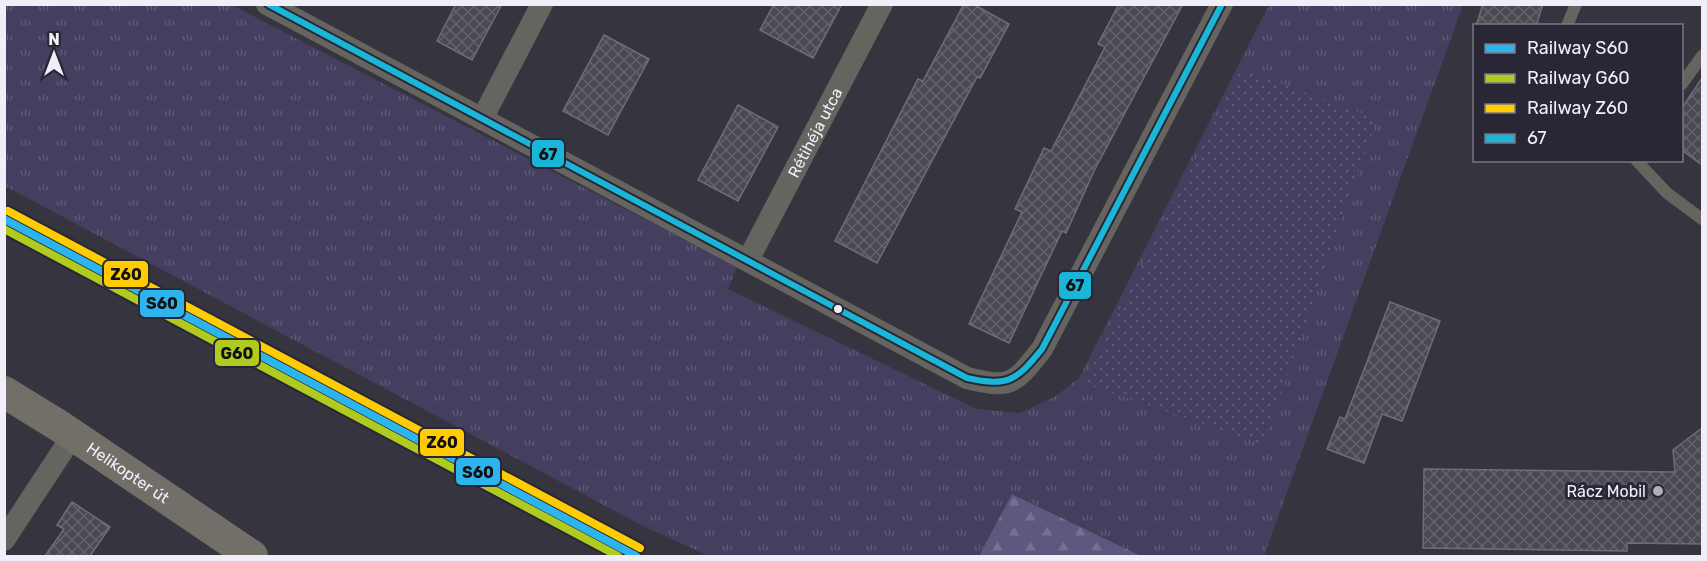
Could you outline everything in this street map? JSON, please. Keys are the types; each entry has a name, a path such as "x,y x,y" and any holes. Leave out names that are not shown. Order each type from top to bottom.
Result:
{"street":[{"path":"267,4 967,378 995,385 1018,380 1042,349 1222,4"},
{"path":"482,119 543,4"},
{"name":"Rétihéja utca","path":"748,260 882,4"},
{"name":"Helikopter út","path":"4,392 73,435 252,556"},
{"path":"4,540 73,435"}],"lane":[{"path":"1568,24 1576,4"},
{"path":"1683,83 1702,56"},
{"path":"1638,162 1667,193 1702,219"}],"green space":[{"path":"4,5 232,5 737,267 728,289 977,409 1020,413 1056,396 1079,378 1269,5 1463,5 1264,556 1141,556 1013,494 979,556 709,556 645,527 5,186"},
{"path":"1241,69 1377,119 1263,444 1083,383"},
{"path":"1012,494 1141,556 979,556"}],"building":[{"path":"456,4 502,4 472,60 437,41"},
{"path":"774,4 842,4 813,58 760,30"},
{"path":"964,4 973,4 1009,24 980,78 977,77 877,263 835,241 918,79 923,81"},
{"path":"1119,4 1183,4 1094,171 1066,233 1062,231 1009,343 969,324 1022,212 1015,209 1044,148 1051,151 1105,47 1098,44"},
{"path":"1483,4 1543,4 1537,24 1477,24"},
{"path":"604,35 649,59 608,135 563,111"},
{"path":"1702,78 1702,165 1683,151 1683,106"},
{"path":"738,105 778,127 738,201 698,180"},
{"path":"1390,302 1440,321 1402,421 1382,414 1364,463 1327,449 1340,417 1345,419"},
{"path":"1702,428 1702,544 1627,543 1627,551 1423,548 1424,469 1675,472 1673,450"},
{"path":"72,502 110,527 90,556 45,556 64,529 57,525"}],"rail line":[{"name":"Z60","path":"8,211 640,548"},
{"name":"S60","path":"4,219 636,556"},
{"name":"G60","path":"4,229 618,556"}],"transit line":[{"name":"67","path":"268,4 967,378 992,382 1018,375 1042,349 1222,4"}],"place":[{"name":"Rácz Mobil","path":"1658,491"}]}
